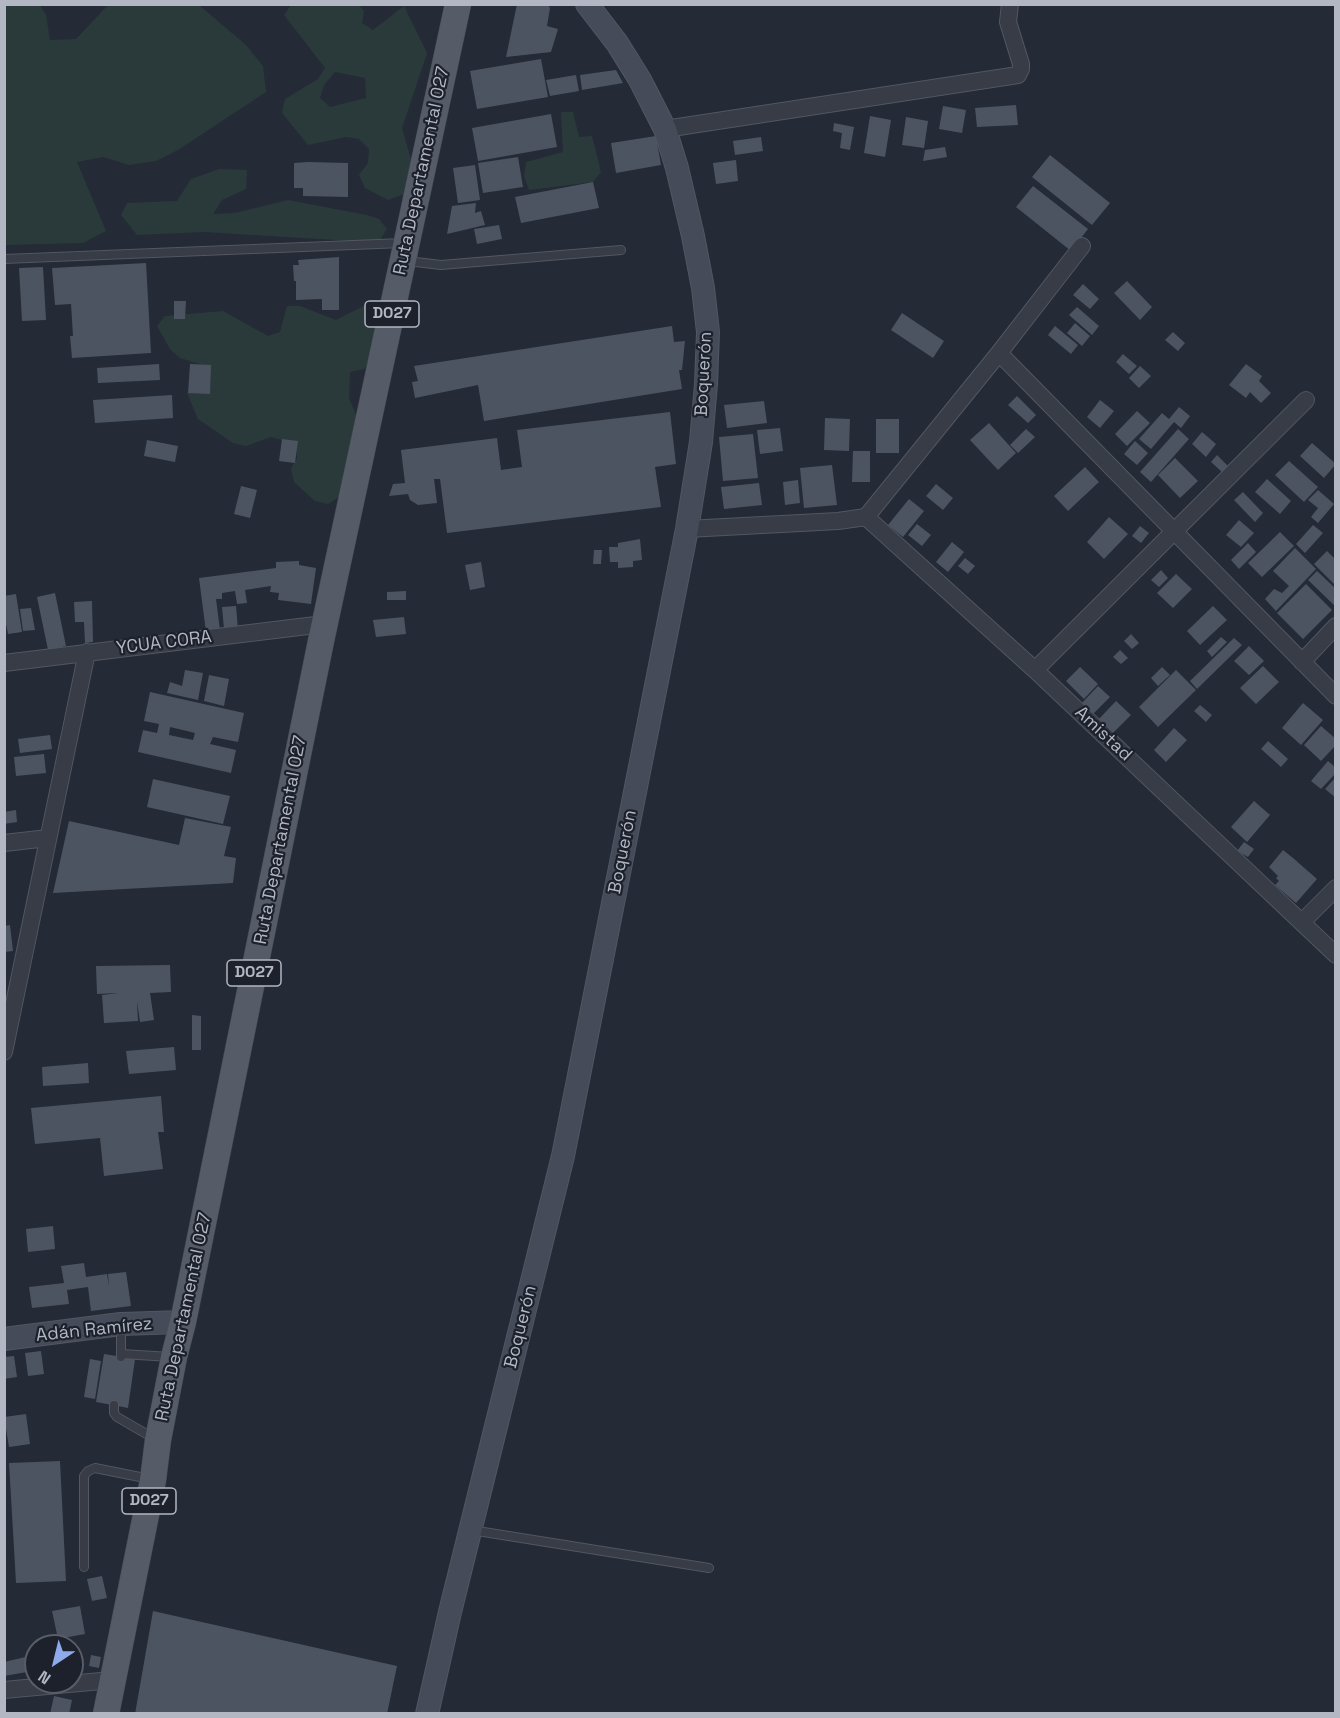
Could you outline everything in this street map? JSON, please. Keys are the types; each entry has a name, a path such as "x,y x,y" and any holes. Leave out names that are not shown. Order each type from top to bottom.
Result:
{"main road":[{"name":"Ruta Departamental 027","path":"106,1713 153,1480 158,1440 174,1357 183,1322 324,624 458,4"}],"street":[{"name":"Boquerón","path":"427,1713 563,1156 687,529 701,442 708,332 703,288 678,168 665,129 617,43 587,4"},
{"path":"665,129 1018,75 1021,64 1008,22 1010,4"},
{"path":"687,529 838,521 866,517 1082,246"},
{"path":"999,353 1175,530 1335,696"},
{"path":"1035,670 1306,399"},
{"name":"Amistad","path":"866,517 1035,670 1335,955"},
{"name":"YCUA CORA","path":"4,663 324,624"},
{"path":"1302,662 1335,626"},
{"path":"4,1052 6,1031 87,652"},
{"path":"4,843 48,838"},
{"path":"1302,922 1335,888"},
{"name":"Adán Ramírez","path":"4,1339 121,1324 183,1322"},
{"path":"4,1690 112,1680"}],"lane":[{"path":"4,260 405,252 441,265 621,250"},
{"path":"121,1324 122,1355 174,1357"},
{"path":"114,1405 114,1413 117,1417 158,1440"},
{"path":"84,1567 84,1476 95,1468 153,1480"},
{"path":"471,1530 709,1568"}],"shaded area":[{"path":"4,5 40,5 46,15 50,40 76,39 108,5 199,5 246,45 263,66 266,92 178,150 156,161 129,165 103,157 77,162 106,231 83,243 5,245"},
{"path":"291,5 359,5 364,11 362,23 373,30 404,6 427,53 402,128 416,177 412,191 388,200 365,188 359,175 368,163 369,149 359,139 346,137 308,145 282,113 285,99 318,79 325,68 284,15","holes":["335,72 365,78 366,98 330,107 320,98 324,85"]},
{"path":"561,112 573,112 579,137 592,136 601,172 593,182 529,190 524,176 526,162 563,152"},
{"path":"219,169 247,170 246,189 222,200 213,214 235,213 288,200 367,215 379,219 387,229 380,240 353,241 204,232 137,235 121,215 127,203 177,201 191,179"},
{"path":"370,303 379,312 380,348 364,369 350,372 349,398 359,422 339,497 328,504 315,501 294,482 291,469 297,458 296,444 271,437 246,446 233,443 198,419 187,393 208,379 206,366 180,358 170,349 157,326 165,316 223,311 268,336 280,332 287,306 300,306 336,320"}],"building":[{"path":"517,4 548,4 550,8 547,26 558,29 551,52 506,57"},
{"path":"541,59 548,97 477,109 470,71"},
{"path":"616,70 623,83 582,90 580,75"},
{"path":"576,75 579,91 550,96 546,80"},
{"path":"1016,105 1018,125 977,127 975,108"},
{"path":"943,106 966,110 962,133 939,129"},
{"path":"551,114 557,147 478,161 472,128"},
{"path":"870,116 891,120 885,157 864,153"},
{"path":"906,117 928,121 924,148 902,145"},
{"path":"834,123 854,127 850,150 840,148 842,133 833,131"},
{"path":"656,136 661,165 616,173 611,143"},
{"path":"761,137 763,151 735,155 733,141"},
{"path":"945,147 947,157 923,161 925,150"},
{"path":"1050,155 1110,203 1092,225 1032,177"},
{"path":"518,157 523,187 483,193 478,163"},
{"path":"736,160 738,181 716,184 713,163"},
{"path":"294,163 348,163 348,197 303,196 303,188 294,188"},
{"path":"475,165 480,200 458,203 453,168"},
{"path":"593,182 599,208 521,223 515,197"},
{"path":"1033,186 1088,229 1071,251 1016,207"},
{"path":"476,203 475,213 481,211 485,225 447,234 452,206"},
{"path":"499,225 502,239 477,244 474,229"},
{"path":"339,257 339,310 322,310 322,299 296,300 293,265 299,265 298,260"},
{"path":"146,263 151,353 72,358 71,304 55,305 52,268"},
{"path":"43,267 46,320 22,321 19,268"},
{"path":"1127,281 1152,307 1140,320 1114,293"},
{"path":"1083,284 1099,299 1090,309 1073,295"},
{"path":"174,301 186,301 185,319 174,319"},
{"path":"1077,307 1099,326 1092,335 1069,315"},
{"path":"902,313 944,341 933,358 891,330"},
{"path":"1075,323 1090,336 1082,346 1067,333"},
{"path":"672,326 674,342 685,341 682,370 679,370 682,389 484,421 478,385 415,398 412,382 418,381 414,366"},
{"path":"1055,326 1078,345 1071,354 1048,335"},
{"path":"1173,332 1185,343 1178,351 1165,340"},
{"path":"1123,354 1137,366 1129,374 1116,362"},
{"path":"159,364 160,380 98,383 97,368"},
{"path":"190,364 211,365 210,394 188,393"},
{"path":"1246,364 1262,376 1259,381 1271,393 1261,403 1250,392 1246,398 1229,385"},
{"path":"1140,366 1151,376 1139,388 1129,378"},
{"path":"172,395 173,418 95,423 93,400"},
{"path":"1017,396 1036,415 1028,423 1008,405"},
{"path":"1100,400 1114,411 1100,428 1087,417"},
{"path":"764,401 767,423 727,428 724,405"},
{"path":"1179,407 1190,416 1181,428 1174,422 1151,449 1139,439 1162,413 1169,419"},
{"path":"1137,411 1150,423 1127,446 1115,434"},
{"path":"670,412 676,464 655,467 661,507 447,533 440,479 434,479 437,503 418,505 410,500 408,494 389,496 393,484 405,483 401,450 497,438 501,470 522,467 517,430"},
{"path":"825,418 850,419 849,451 824,450"},
{"path":"876,419 899,419 899,453 876,453"},
{"path":"989,423 1016,453 998,470 970,440"},
{"path":"780,428 783,451 760,454 757,430"},
{"path":"1026,429 1035,437 1018,453 1010,445"},
{"path":"1178,429 1189,439 1151,482 1140,472"},
{"path":"1202,432 1216,444 1206,457 1192,444"},
{"path":"753,434 758,478 723,481 719,437"},
{"path":"282,439 298,441 295,463 279,461"},
{"path":"147,440 178,446 175,462 144,456"},
{"path":"1135,441 1148,453 1137,465 1124,454"},
{"path":"1312,443 1336,464 1324,478 1300,456"},
{"path":"853,451 870,451 870,482 852,482"},
{"path":"1217,455 1228,466 1222,472 1211,462"},
{"path":"1175,458 1198,481 1180,498 1158,475"},
{"path":"1289,461 1318,487 1304,502 1275,475"},
{"path":"832,465 837,505 804,508 800,468"},
{"path":"1085,467 1099,482 1068,511 1054,496"},
{"path":"1267,479 1291,501 1280,514 1255,492"},
{"path":"798,480 800,503 785,505 783,482"},
{"path":"759,483 762,505 724,509 721,487"},
{"path":"936,484 953,498 943,510 926,496"},
{"path":"241,486 257,490 250,518 234,514"},
{"path":"1318,490 1334,504 1318,523 1311,517 1318,508 1308,500"},
{"path":"1243,492 1263,513 1255,522 1234,500"},
{"path":"909,499 924,511 903,537 888,525"},
{"path":"1109,517 1128,534 1104,559 1087,542"},
{"path":"1239,520 1254,533 1241,547 1226,535"},
{"path":"917,524 931,535 922,546 908,535"},
{"path":"1313,525 1323,533 1305,553 1296,544"},
{"path":"1140,526 1149,533 1141,543 1132,536"},
{"path":"1280,532 1294,546 1262,577 1248,563"},
{"path":"640,539 642,560 633,561 633,567 618,568 618,562 610,562 609,547 618,547 618,543"},
{"path":"952,542 964,552 948,572 936,562"},
{"path":"1248,543 1256,552 1239,569 1231,560"},
{"path":"1295,548 1316,569 1276,611 1265,599 1274,589 1282,593 1289,586 1273,571"},
{"path":"594,550 602,550 601,564 593,564"},
{"path":"1327,551 1336,560 1336,586 1314,564"},
{"path":"965,558 975,566 968,574 958,566"},
{"path":"299,561 299,565 316,568 311,604 278,600 279,593 270,592 271,586 245,590 247,603 237,604 235,591 222,593 222,599 216,599 220,630 206,632 199,578 276,568 276,562"},
{"path":"481,562 485,587 470,590 465,565"},
{"path":"1161,570 1168,578 1159,587 1151,580"},
{"path":"1317,571 1336,589 1336,607 1308,580"},
{"path":"1176,574 1192,589 1173,608 1157,593"},
{"path":"1306,584 1332,610 1303,639 1277,613"},
{"path":"406,591 406,600 387,600 387,592"},
{"path":"55,593 66,646 48,650 37,597"},
{"path":"16,594 22,632 8,634 4,614 4,596"},
{"path":"92,601 93,642 85,643 84,622 75,622 74,602"},
{"path":"236,606 238,629 224,629 222,607"},
{"path":"1213,606 1227,620 1200,645 1187,631"},
{"path":"31,608 35,630 23,631 20,609"},
{"path":"404,617 406,634 376,637 373,620"},
{"path":"1131,634 1139,643 1132,649 1124,641"},
{"path":"1221,637 1227,642 1212,657 1207,651"},
{"path":"1234,638 1242,645 1197,689 1190,681"},
{"path":"1249,646 1264,661 1249,675 1234,661"},
{"path":"1120,650 1128,658 1121,664 1113,657"},
{"path":"1263,666 1279,682 1256,704 1240,688"},
{"path":"1080,667 1098,684 1084,699 1066,681"},
{"path":"1162,667 1170,675 1158,686 1151,678"},
{"path":"185,670 203,673 198,700 167,693 170,682 182,686"},
{"path":"1176,670 1196,690 1158,727 1139,707"},
{"path":"209,675 229,679 224,706 204,701"},
{"path":"1098,686 1110,697 1092,715 1081,704"},
{"path":"150,692 244,713 238,742 213,737 210,744 236,750 231,773 138,752 143,730 157,733 159,724 144,721","holes":["170,727 195,733 193,740 169,735"]},
{"path":"1116,701 1131,715 1111,735 1097,721"},
{"path":"1303,703 1323,720 1301,745 1282,728"},
{"path":"1200,705 1212,715 1206,722 1194,711"},
{"path":"1321,726 1336,739 1336,745 1321,761 1304,745"},
{"path":"1174,728 1187,740 1166,762 1154,750"},
{"path":"50,735 52,749 20,753 18,739"},
{"path":"1268,741 1288,759 1281,767 1261,749"},
{"path":"44,754 46,773 16,776 14,757"},
{"path":"1328,761 1336,768 1336,773 1321,789 1311,781"},
{"path":"1336,777 1336,798 1325,789"},
{"path":"153,779 230,796 223,824 147,807"},
{"path":"1254,801 1270,815 1247,842 1231,827"},
{"path":"16,810 17,822 4,824 4,812"},
{"path":"185,818 231,827 224,856 236,858 233,883 53,893 69,821 179,845"},
{"path":"1244,842 1254,849 1248,857 1237,851"},
{"path":"1283,850 1317,879 1296,903 1275,885 1279,881 1276,878 1278,876 1269,867"},
{"path":"10,925 13,951 4,952 4,926"},
{"path":"170,965 171,992 150,993 154,1020 140,1022 137,1001 138,1021 104,1023 102,995 118,993 97,994 96,966"},
{"path":"192,1015 201,1016 201,1050 192,1050"},
{"path":"174,1047 176,1070 129,1074 126,1051"},
{"path":"88,1063 89,1083 43,1086 42,1067"},
{"path":"161,1096 164,1132 158,1132 163,1169 104,1176 100,1138 35,1144 31,1108"},
{"path":"53,1226 55,1249 28,1252 26,1229"},
{"path":"84,1263 86,1277 107,1274 109,1286 108,1274 126,1272 131,1306 91,1311 88,1287 67,1290 69,1304 32,1308 29,1287 64,1283 61,1266"},
{"path":"41,1351 44,1374 28,1376 25,1353"},
{"path":"104,1354 135,1359 128,1408 96,1402"},
{"path":"14,1356 17,1377 4,1379 4,1357"},
{"path":"90,1359 101,1361 95,1399 84,1397"},
{"path":"26,1414 30,1444 9,1447 4,1417"},
{"path":"60,1461 66,1581 16,1583 9,1463"},
{"path":"102,1576 107,1598 92,1601 87,1579"},
{"path":"80,1606 85,1634 57,1634 52,1611"},
{"path":"153,1611 397,1666 387,1714 135,1714"},
{"path":"91,1655 101,1657 99,1668 89,1666"},
{"path":"24,1657 24,1673 4,1676 4,1662"},
{"path":"54,1696 72,1700 69,1714 50,1714"}]}
